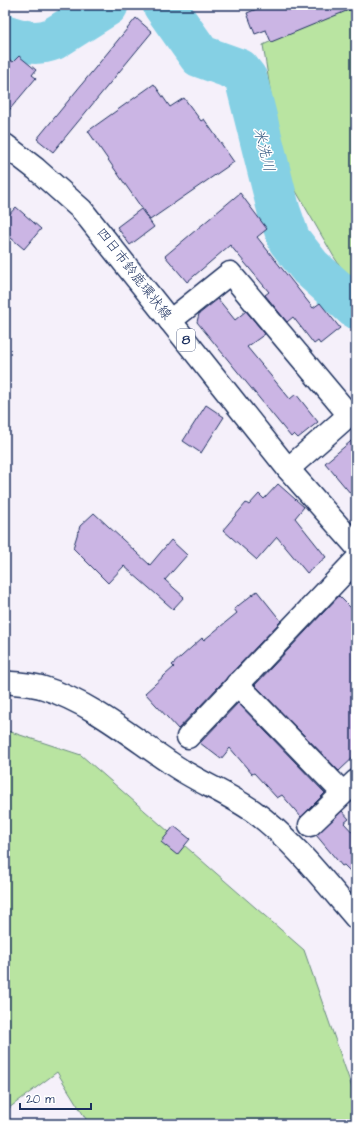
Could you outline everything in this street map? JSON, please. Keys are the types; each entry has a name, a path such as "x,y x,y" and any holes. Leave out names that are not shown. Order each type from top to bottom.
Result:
{"street":[{"name":"四日市鈴鹿環状線","path":"5,145 36,169 82,210 288,469 356,546"},
{"path":"170,321 230,273 349,415 288,469"},
{"path":"188,737 356,560"},
{"path":"5,682 43,687 68,697 122,728 170,764 221,790 254,812 290,843 356,918"},
{"path":"237,684 349,787 310,825"}],"green space":[{"path":"356,5 356,290 334,257 248,108 271,95 263,45 333,12"},
{"path":"5,730 81,755 304,950 356,1099 356,1124 89,1124 57,1072 5,1111"}],"building":[{"path":"266,5 356,5 356,7 271,42 266,30 255,34 247,13"},
{"path":"136,18 152,32 53,152 37,139"},
{"path":"19,56 36,70 32,75 36,78 5,115 5,57 13,62"},
{"path":"154,84 170,107 184,98 201,121 204,119 234,162 150,220 88,131"},
{"path":"240,193 267,229 257,237 313,308 320,303 340,328 320,344 318,341 314,344 293,317 287,322 265,295 269,292 230,245 187,282 165,256"},
{"path":"16,207 41,229 24,249 5,233 5,219"},
{"path":"141,209 154,227 130,245 117,227"},
{"path":"218,299 235,320 246,311 265,334 247,347 290,399 296,394 318,422 298,438 294,434 291,437 197,322 199,314"},
{"path":"206,405 224,417 201,453 183,441"},
{"path":"356,437 356,500 325,463"},
{"path":"278,484 304,507 295,518 326,557 307,573 277,537 257,560 223,530 246,503 249,505 259,494 264,499"},
{"path":"94,513 150,565 171,540 187,555 165,580 184,597 173,609 124,566 108,583 73,548 80,526"},
{"path":"257,591 281,621 178,729 145,693 174,667 172,665 202,638 204,640 237,613 234,609"},
{"path":"339,596 356,613 356,755 339,771 255,685"},
{"path":"238,703 325,793 301,817 282,795 277,798 254,773 252,774 230,748 221,759 200,743"},
{"path":"342,811 349,819 344,823 356,836 356,877 344,865 342,866 316,835"},
{"path":"174,826 190,839 177,855 161,842"}],"waterway":[{"name":"米洗川","path":"5,36 29,42 40,42 53,39 107,5"},
{"name":"米洗川","path":"164,5 200,56 239,70 246,79 279,211 289,240 310,267 356,308"}]}
